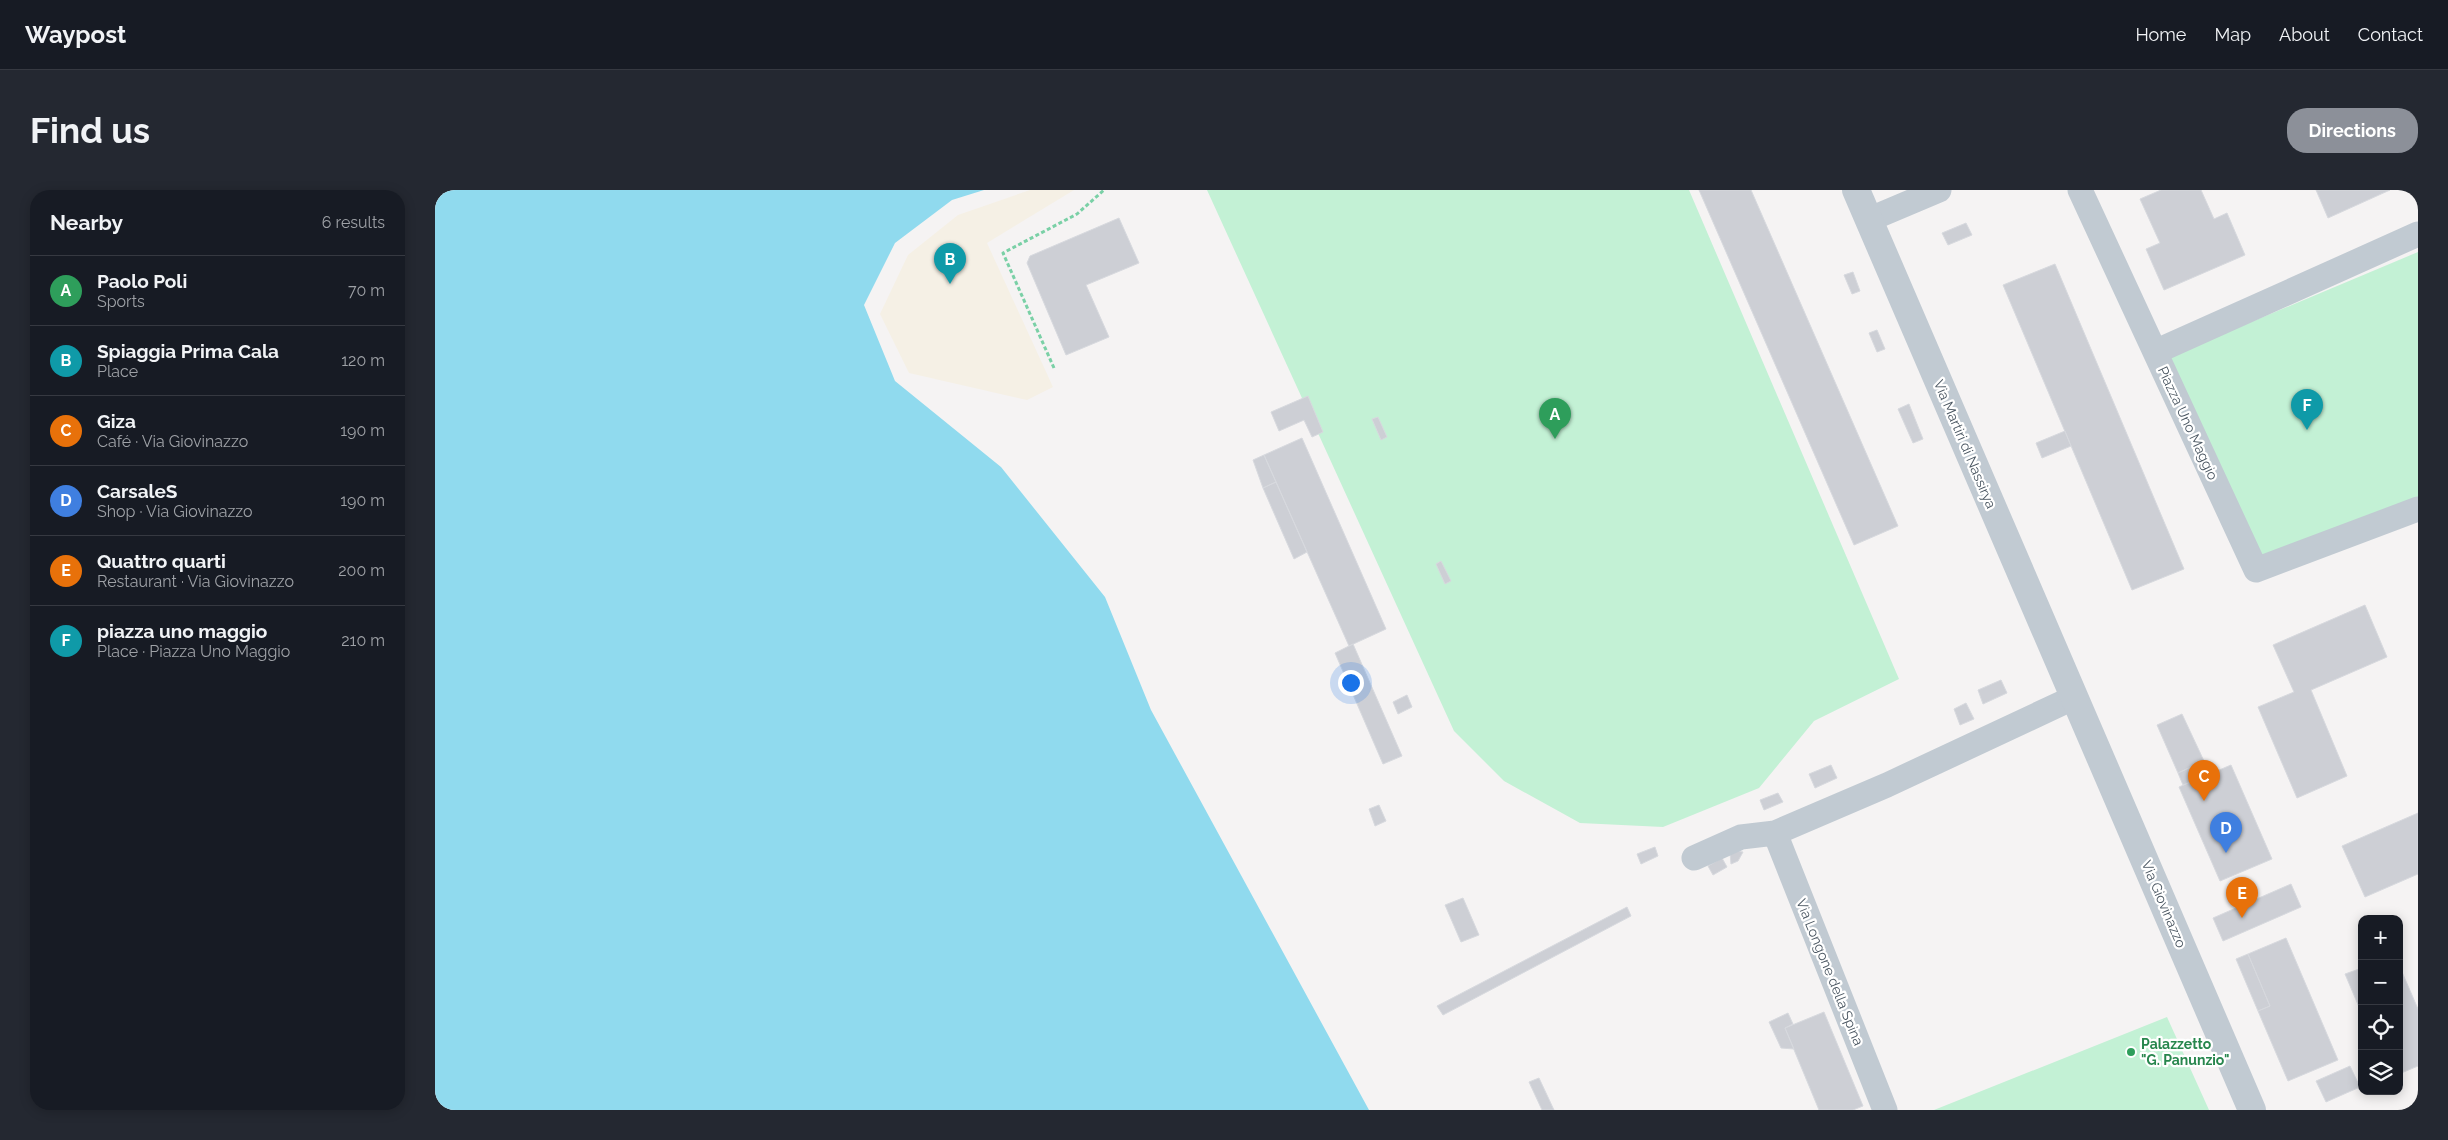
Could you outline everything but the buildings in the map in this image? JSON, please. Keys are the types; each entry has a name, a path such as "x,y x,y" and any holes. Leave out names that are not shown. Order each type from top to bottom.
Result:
{"street":[{"name":"Via Martiri di Nassirya","path":"1856,190 2075,697"},
{"path":"1868,220 1939,190"},
{"path":"2080,190 2155,352"},
{"name":"Piazza Uno Maggio","path":"2418,234 2155,352 2256,570 2418,509"},
{"path":"1694,858 1741,837 1775,833 1887,785 2075,697"},
{"name":"Via Giovinazzo","path":"2075,697 2252,1110"},
{"name":"Via Longone della Spina","path":"1775,833 1885,1110"}],"path":[{"path":"1054,368 1003,253 1077,214 1104,190"}],"green space":[{"path":"1207,190 1689,190 1899,679 1814,721 1759,788 1663,827 1580,823 1504,781 1454,731"},
{"path":"2418,252 2418,497 2261,559 2168,357"},
{"name":"Palazzetto \"G. Panunzio\"","path":"2167,1017 2209,1110 1934,1110"}],"sand":[{"path":"1030,190 1074,190 987,243 1053,387 1027,400 909,373 880,314 908,255 958,215"}],"water":[{"path":"435,190 984,190 952,200 895,243 864,305 895,381 1001,467 1105,597 1151,710 1369,1110 435,1110"}],"place":[{"name":"Spiaggia Prima Cala","path":"950,284"},
{"name":"piazza uno maggio","path":"2307,430"},
{"name":"Paolo Poli","path":"1555,439"},
{"name":"Giza","path":"2204,801"},
{"name":"CarsaleS","path":"2226,853"},
{"name":"Quattro quarti","path":"2242,918"},
{"name":"Palazzetto \"G. Panunzio\"","path":"2131,1052"}]}
